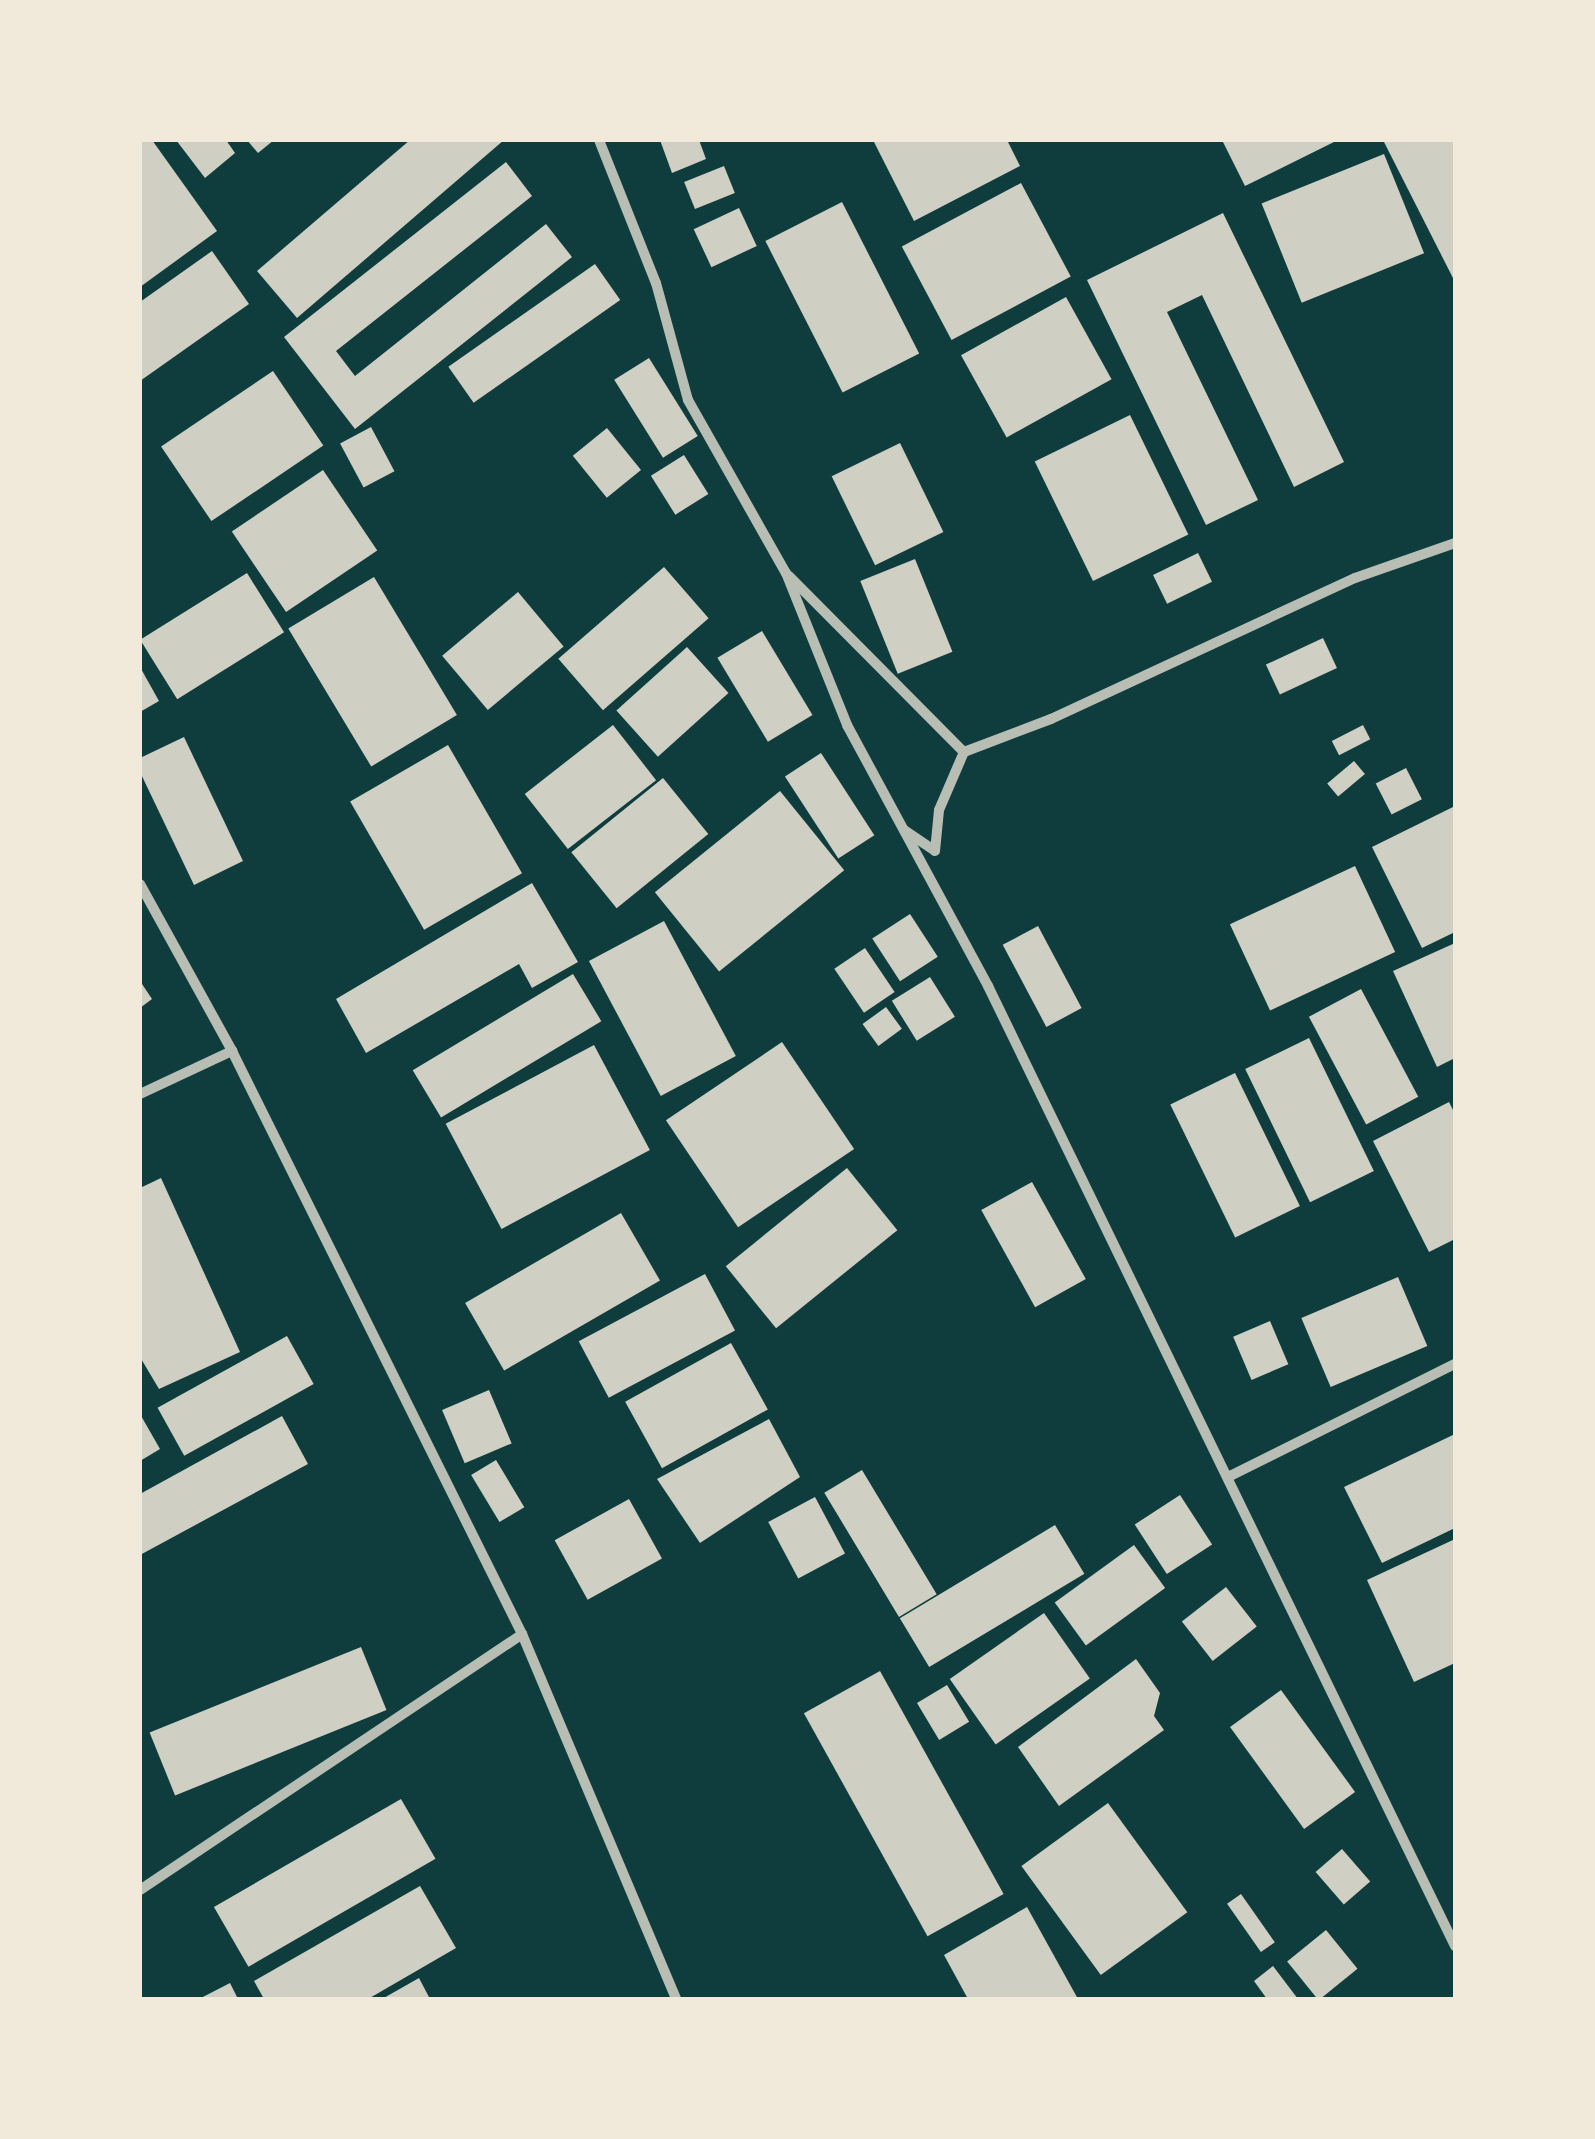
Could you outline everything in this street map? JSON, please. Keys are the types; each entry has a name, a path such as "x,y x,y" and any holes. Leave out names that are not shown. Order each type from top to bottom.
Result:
{"street":[{"path":"599,140 656,282 688,400 786,573 828,681 899,826 988,986 1230,1476 1455,1946"},
{"path":"899,826 936,850 938,810 964,752 1051,719 1355,578 1455,543"},
{"path":"786,573 964,752"},
{"path":"140,884 232,1051 522,1634 676,1999"},
{"path":"140,1094 232,1051"},
{"path":"1230,1476 1455,1364"},
{"path":"140,1890 522,1634"}],"building":[{"path":"140,140 152,140 217,231 140,287"},
{"path":"176,140 226,140 235,153 205,178"},
{"path":"247,140 274,140 258,153"},
{"path":"410,140 504,140 297,318 257,271"},
{"path":"660,140 699,140 706,159 672,173"},
{"path":"873,140 1007,140 1020,166 914,221"},
{"path":"1222,140 1338,140 1245,186"},
{"path":"1383,140 1455,140 1455,282"},
{"path":"1384,154 1424,253 1302,303 1262,203"},
{"path":"506,162 532,196 336,351 355,376 546,224 572,257 355,429 284,337"},
{"path":"724,166 735,193 695,209 684,182"},
{"path":"1021,183 1071,277 952,340 902,246"},
{"path":"842,202 919,353 843,393 765,241"},
{"path":"739,208 757,246 711,267 694,229"},
{"path":"1223,213 1344,462 1294,487 1202,295 1167,312 1258,500 1206,525 1087,280"},
{"path":"212,251 249,304 140,381 140,302"},
{"path":"595,264 620,300 474,403 448,367"},
{"path":"1066,297 1112,379 1007,437 961,355"},
{"path":"649,358 698,436 663,458 614,380"},
{"path":"273,371 323,446 211,521 161,446"},
{"path":"1130,415 1188,535 1093,581 1035,461"},
{"path":"371,427 394,471 364,488 340,443"},
{"path":"607,428 641,470 607,498 573,456"},
{"path":"900,443 943,532 875,565 832,476"},
{"path":"684,455 708,494 675,515 651,476"},
{"path":"323,470 377,550 286,612 232,532"},
{"path":"1198,553 1212,582 1167,604 1153,575"},
{"path":"915,559 952,652 898,674 860,581"},
{"path":"664,567 709,618 603,710 558,659"},
{"path":"247,573 284,632 177,699 140,640"},
{"path":"374,577 457,715 371,767 288,629"},
{"path":"518,592 564,646 488,710 442,656"},
{"path":"762,631 812,715 768,742 717,658"},
{"path":"1323,638 1337,668 1280,695 1266,665"},
{"path":"687,647 728,693 658,757 616,711"},
{"path":"140,667 159,701 140,712"},
{"path":"613,725 656,780 568,849 525,794"},
{"path":"1363,725 1370,739 1339,755 1332,741"},
{"path":"184,737 243,861 194,885 140,772 140,758"},
{"path":"448,745 522,873 424,930 350,802"},
{"path":"821,753 874,835 838,859 785,776"},
{"path":"1354,761 1365,774 1338,797 1327,783"},
{"path":"1406,768 1422,799 1392,815 1376,783"},
{"path":"663,778 708,834 617,908 571,852"},
{"path":"780,791 844,870 719,972 655,892"},
{"path":"1455,806 1455,932 1422,948 1372,847"},
{"path":"1355,866 1395,952 1270,1010 1230,924"},
{"path":"532,883 578,962 532,988 519,964 366,1053 336,999"},
{"path":"910,914 938,957 900,981 872,939"},
{"path":"664,921 736,1056 661,1096 589,961"},
{"path":"1038,926 1082,1008 1046,1027 1003,945"},
{"path":"1455,943 1455,1058 1437,1067 1393,971"},
{"path":"865,948 895,992 864,1013 834,969"},
{"path":"573,974 601,1021 441,1117 413,1070"},
{"path":"930,977 955,1017 917,1041 892,1001"},
{"path":"140,981 152,999 140,1008"},
{"path":"1361,989 1418,1097 1366,1124 1309,1017"},
{"path":"886,1007 902,1029 878,1046 863,1024"},
{"path":"1309,1038 1374,1171 1310,1202 1245,1069"},
{"path":"782,1042 854,1149 738,1227 666,1120"},
{"path":"594,1045 650,1150 502,1229 446,1124"},
{"path":"1235,1073 1300,1206 1235,1238 1170,1105"},
{"path":"1449,1102 1455,1114 1455,1239 1429,1252 1373,1141"},
{"path":"847,1168 897,1230 776,1328 726,1266"},
{"path":"161,1178 240,1352 159,1389 140,1357 140,1188"},
{"path":"1032,1182 1086,1279 1035,1307 981,1210"},
{"path":"621,1213 660,1281 504,1371 465,1303"},
{"path":"705,1274 735,1331 609,1398 579,1341"},
{"path":"1398,1277 1427,1346 1331,1387 1301,1318"},
{"path":"1270,1321 1288,1364 1252,1380 1233,1337"},
{"path":"287,1336 314,1384 184,1456 158,1408"},
{"path":"731,1343 768,1409 662,1468 625,1402"},
{"path":"489,1390 512,1443 465,1463 442,1410"},
{"path":"140,1414 160,1449 140,1461"},
{"path":"282,1416 308,1464 140,1555 140,1494"},
{"path":"769,1419 800,1477 700,1543 657,1479"},
{"path":"1455,1434 1455,1528 1382,1563 1344,1487"},
{"path":"496,1460 524,1507 499,1522 471,1475"},
{"path":"862,1470 937,1594 899,1617 824,1493"},
{"path":"1180,1495 1212,1544 1167,1574 1135,1524"},
{"path":"815,1497 845,1554 798,1578 768,1522"},
{"path":"629,1499 662,1558 588,1600 555,1540"},
{"path":"1055,1525 1084,1574 929,1667 900,1618"},
{"path":"1455,1539 1455,1663 1414,1682 1367,1580"},
{"path":"1134,1545 1165,1588 1086,1645 1055,1603"},
{"path":"1226,1587 1257,1626 1213,1661 1182,1621"},
{"path":"1044,1613 1090,1679 996,1744 950,1679"},
{"path":"361,1647 386,1710 175,1795 150,1732"},
{"path":"1136,1659 1160,1693 1154,1716 1164,1730 1059,1806 1018,1747"},
{"path":"880,1671 1004,1894 928,1936 804,1713"},
{"path":"947,1685 969,1722 939,1740 917,1703"},
{"path":"1281,1690 1355,1792 1304,1829 1230,1727"},
{"path":"401,1799 436,1859 248,1967 214,1907"},
{"path":"1108,1803 1187,1912 1101,1975 1021,1866"},
{"path":"1342,1849 1370,1881 1344,1904 1316,1872"},
{"path":"420,1886 456,1948 368,1999 264,1999 254,1981"},
{"path":"1241,1894 1275,1942 1261,1952 1227,1904"},
{"path":"1027,1907 1078,1999 968,1999 944,1955"},
{"path":"1326,1930 1357,1969 1318,1999 1287,1961"},
{"path":"1273,1966 1298,1999 1267,1999 1254,1981"},
{"path":"419,1978 430,1999 382,1999"},
{"path":"230,1983 238,1999 199,1999"}]}
